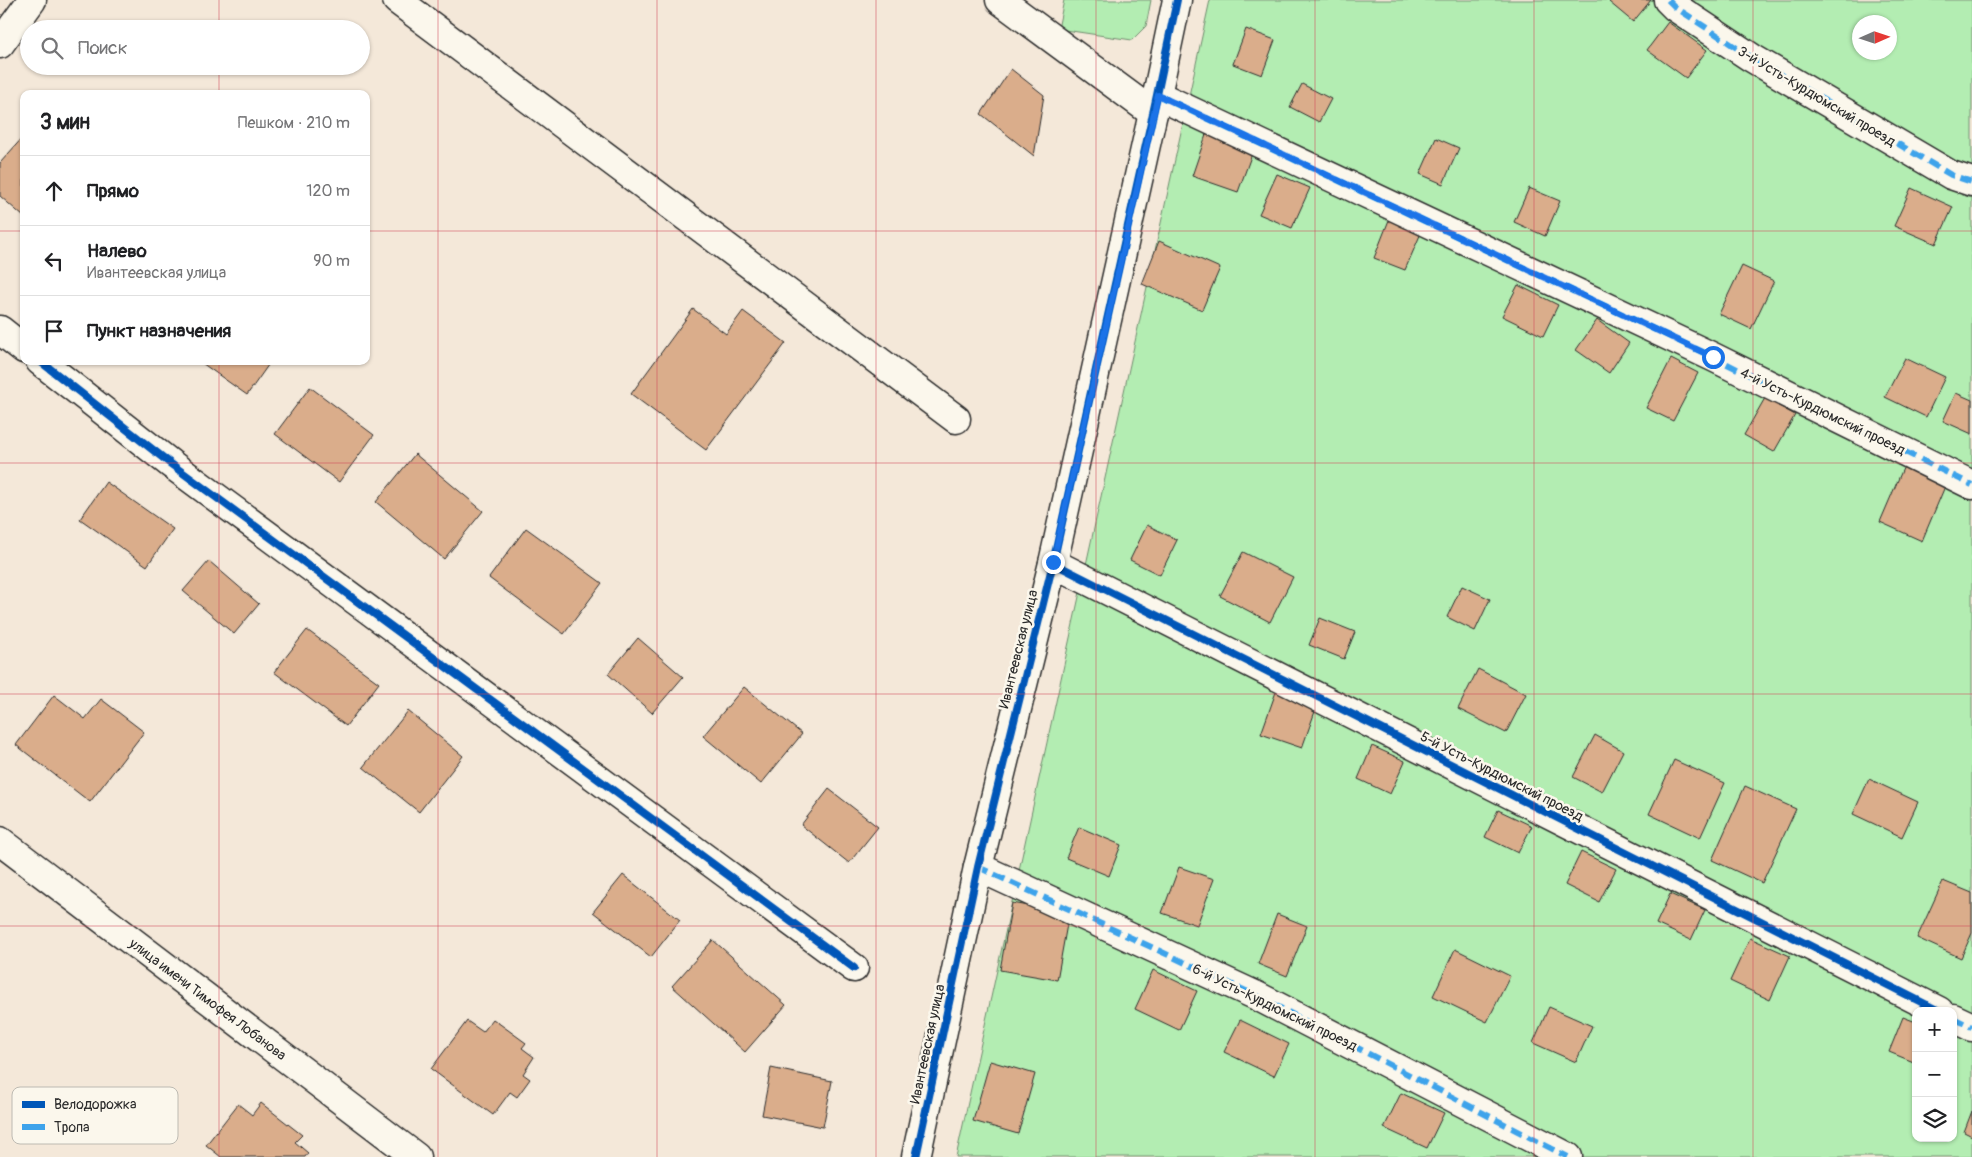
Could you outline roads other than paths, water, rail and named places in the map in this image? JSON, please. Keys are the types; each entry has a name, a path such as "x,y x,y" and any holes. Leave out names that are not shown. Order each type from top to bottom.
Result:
{"street":[{"path":"0,44 32,0"},
{"path":"397,0 956,419"},
{"name":"4-й Усть-Курдюмский проезд","path":"1000,0 1155,104 1713,357 1972,485"},
{"name":"Ивантеевская улица","path":"916,1157 978,867 1053,562 1177,0"},
{"name":"3-й Усть-Курдюмский проезд","path":"1668,0 1674,7 1752,58 1951,175 1972,182"},
{"path":"0,330 20,346"},
{"path":"45,365 187,475 854,968"},
{"name":"5-й Усть-Курдюмский проезд","path":"1053,562 1931,1007"},
{"name":"улица имени Тимофея Лобанова","path":"0,840 416,1157"},
{"name":"6-й Усть-Курдюмский проезд","path":"978,867 1257,996 1568,1157"},
{"path":"1957,1020 1972,1027"}]}
